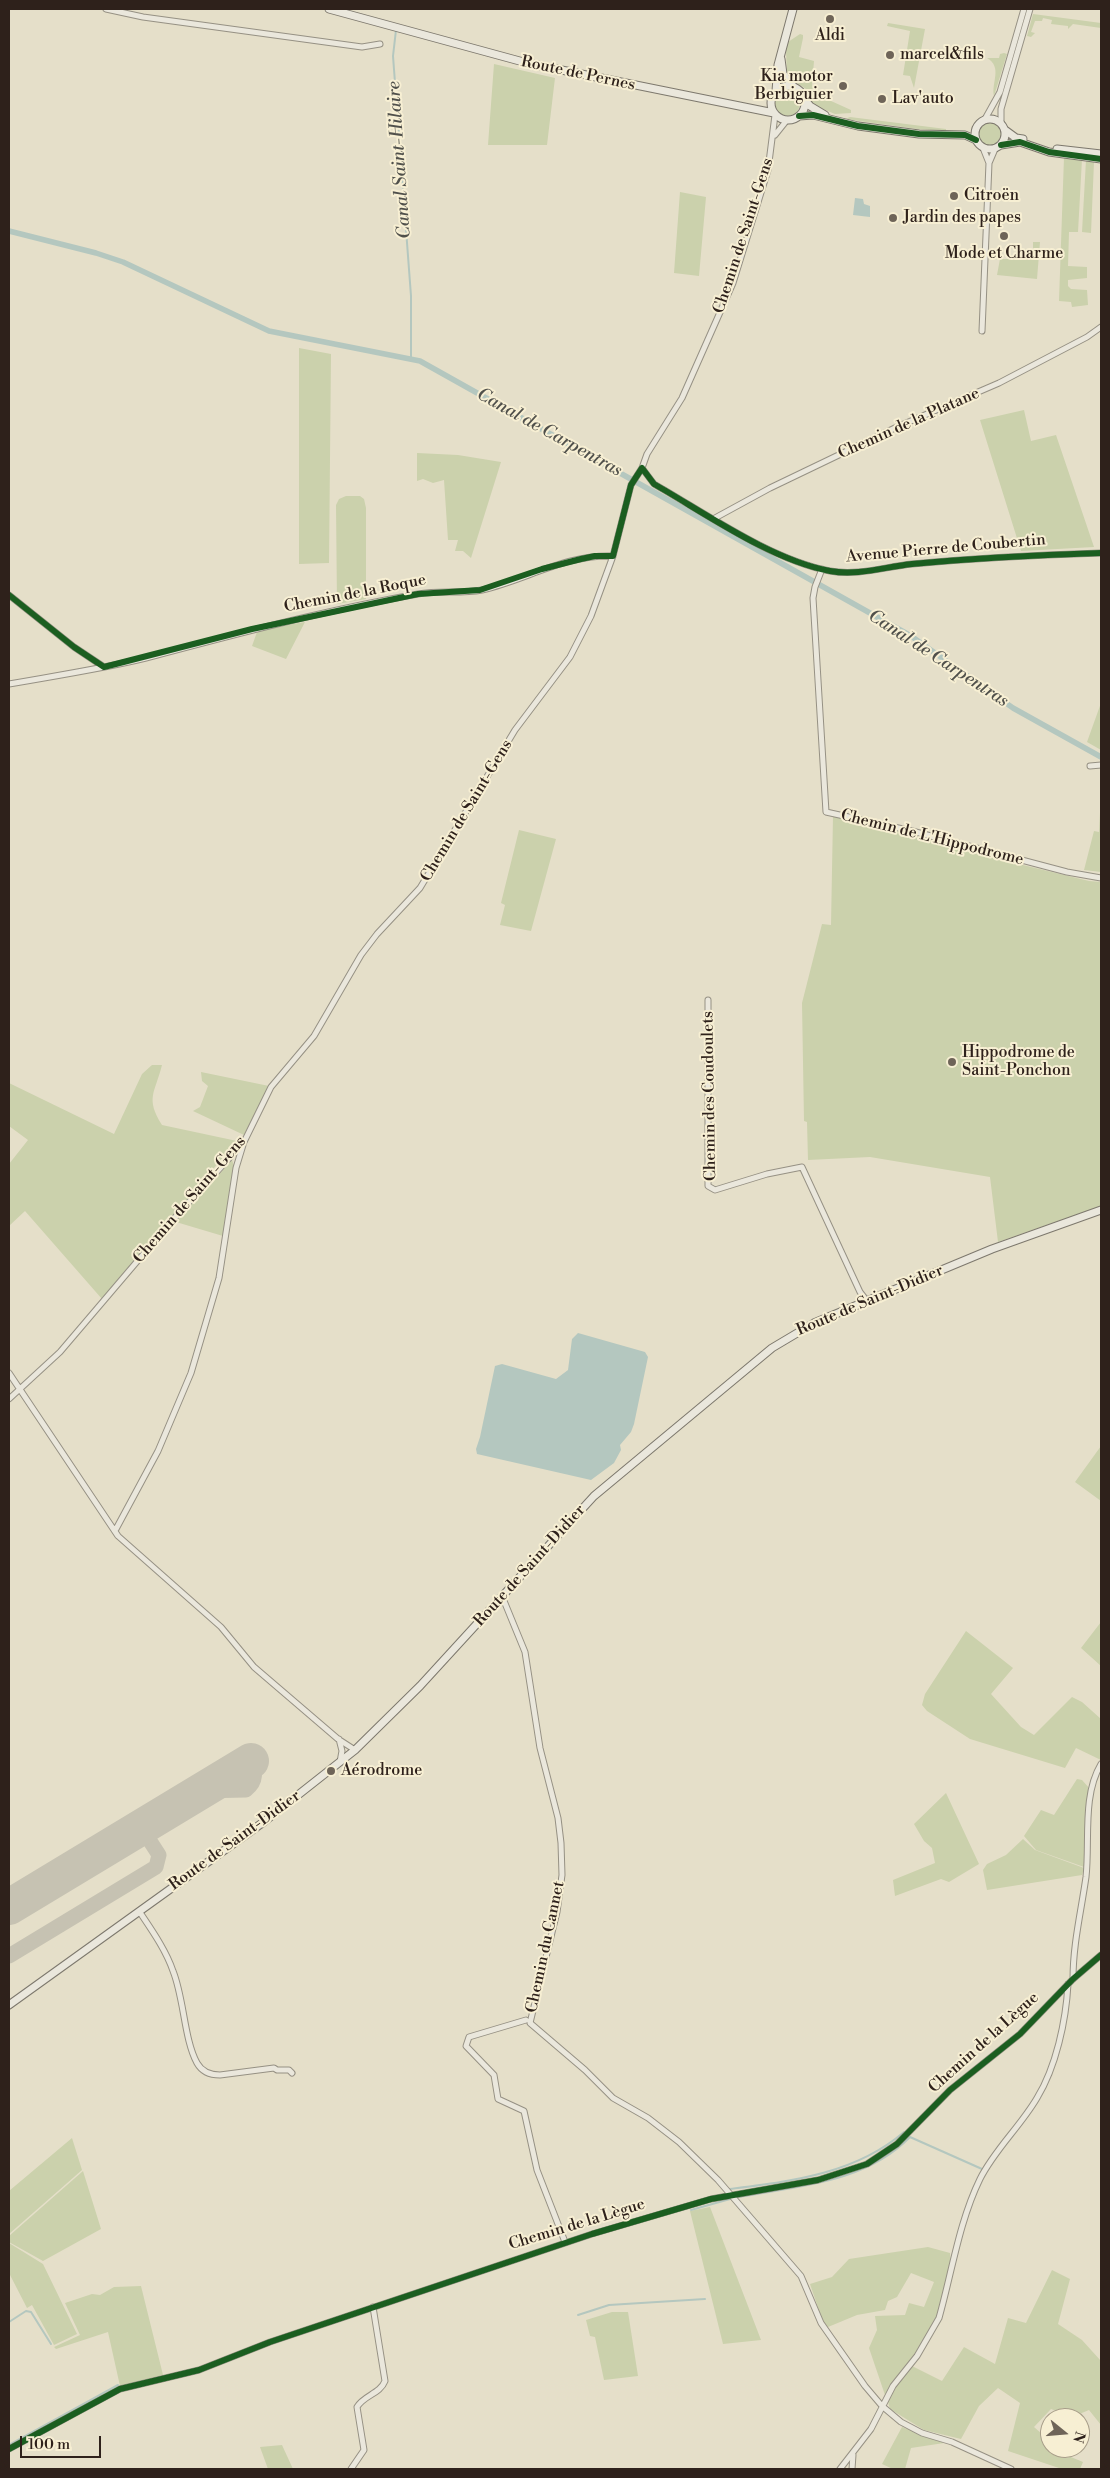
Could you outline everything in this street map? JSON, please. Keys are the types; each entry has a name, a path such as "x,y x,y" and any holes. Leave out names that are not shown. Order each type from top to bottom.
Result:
{"main road":[{"name":"Route de Pernes","path":"329,9 406,31 590,78 775,114"},
{"path":"751,108 771,99 776,90 776,72 793,9"},
{"path":"781,54 783,74 817,111 834,120"},
{"path":"776,90 786,86 793,86"},
{"path":"771,99 775,114 787,120 799,116 813,115 876,129 919,134 965,135 976,140 983,148 1020,142 1049,152 1101,159"},
{"path":"799,116 805,107 805,100"},
{"path":"949,135 977,126 985,120 996,120 1016,138 1045,148 1101,154"},
{"path":"976,140 977,126"},
{"path":"998,147 1005,138 1003,127"},
{"name":"Route de Saint-Didier","path":"9,2005 339,1764 409,1698 594,1496 772,1348 799,1330 867,1301 992,1249 1101,1210"}],"street":[{"path":"106,9 120,13 362,47 380,44"},
{"path":"114,9 120,13"},
{"path":"985,120 1000,92 1024,9"},
{"path":"1003,127 1001,109 1030,9"},
{"name":"Chemin de Saint-Gens","path":"9,1399 60,1352 169,1224 244,1142 270,1087 314,1036 361,955 377,934 420,888 515,730 570,657 591,616 612,556 632,483 642,468 647,454 682,398 723,308 763,187 774,136 775,114"},
{"name":"Chemin de Saint-Gens","path":"774,136 787,120"},
{"path":"989,164 998,147"},
{"path":"982,331 989,164 983,148"},
{"name":"Chemin de la Platane","path":"714,518 770,488 897,427 999,383 1087,337 1101,327"},
{"name":"Avenue Pierre de Coubertin","path":"642,468 646,476 654,484 714,518 777,553 822,569 856,572 911,564 1101,553"},
{"name":"Chemin de la Roque","path":"9,684 104,667 252,629 418,594 480,590 542,569 595,556 612,556"},
{"name":"Chemin de L'Hippodrome","path":"822,569 813,598 826,812 912,831 1067,872 1101,878"},
{"path":"9,595 74,647 104,667"},
{"path":"1090,766 1101,765"},
{"name":"Chemin des Coudoulets","path":"708,1000 708,1186 715,1190 767,1174 802,1167 860,1292 867,1301"},
{"path":"116,1529 144,1480 176,1411 191,1373 219,1278 236,1168 244,1142"},
{"path":"9,1373 116,1529 118,1536 221,1626 254,1667 354,1751"},
{"name":"Chemin du Cannet","path":"502,1596 525,1652 540,1748 558,1818 562,1843 562,1875 556,1912 530,2024 585,2070 613,2098 648,2118 679,2142 730,2194 801,2276 820,2324 882,2406 901,2422 922,2433 952,2442 1012,2469"},
{"path":"339,1764 340,1741"},
{"path":"1073,1980 1075,1934 1087,1864 1092,1787 1101,1764"},
{"path":"139,1911 173,1970 191,2046 198,2064 203,2070 211,2075 274,2068 277,2070 289,2070 292,2073"},
{"name":"Chemin de la Lègue","path":"9,2449 120,2389 199,2370 270,2342 565,2242 730,2194 818,2180 867,2164 886,2153 950,2090 1020,2034 1068,1984 1101,1955"},
{"path":"840,2469 871,2429 893,2386 917,2356 939,2318 966,2211 981,2177 999,2147 1038,2097 1058,2039 1068,1984"},
{"path":"526,2020 479,2032 469,2037 466,2046 494,2075 498,2099 524,2111 537,2170 565,2242"},
{"path":"351,2469 364,2450 357,2407 360,2402 382,2388 385,2381 373,2308"},
{"path":"852,2469 853,2453"}],"green space":[{"path":"1033,14 1101,23 1101,28 1073,24 1068,29 1068,26 1051,24 1052,20 1043,18 1042,21 1035,21 1031,32 1035,33 1031,37 1027,36"},
{"path":"888,23 925,29 914,88 910,76 903,75 910,31 887,26"},
{"path":"800,34 803,35 803,38 799,57 814,61 812,86 820,96 851,110 851,113 835,114 813,105 806,89 787,76 786,50 788,42"},
{"path":"1000,54 1007,54 994,96 995,71 992,62 987,58 999,58"},
{"path":"494,64 555,78 547,145 488,145"},
{"path":"787,90 796,94 800,103 796,112 787,116 778,112 774,103 778,94"},
{"path":"850,117 946,129 946,131 845,119"},
{"path":"990,123 1000,130 1001,134 994,144 990,145 980,138 979,134 986,124"},
{"path":"1064,157 1082,159 1078,232 1069,232 1068,266 1087,267 1087,278 1068,280 1068,286 1071,289 1087,290 1088,305 1072,307 1071,302 1059,301"},
{"path":"1086,160 1094,162 1091,233 1082,232"},
{"path":"680,192 706,197 699,276 674,273"},
{"path":"1033,242 1040,242 1037,279 997,275 1000,259 1017,259 1020,249 1033,250"},
{"path":"299,348 331,354 329,563 299,564"},
{"path":"1024,410 1031,441 1056,435 1094,547 1021,551 980,420"},
{"path":"417,453 458,455 501,462 471,558 463,551 455,551 458,540 448,540 444,480 433,483 423,479 417,481"},
{"path":"346,496 360,496 364,499 366,508 366,599 337,604 336,505 339,499"},
{"path":"305,622 286,659 252,646 257,632 262,629"},
{"path":"1101,703 1101,750 1087,742"},
{"path":"1101,793 1101,872 1084,870 1094,831 1099,832"},
{"name":"Hippodrome de Saint-Ponchon","path":"833,816 882,825 956,845 957,849 1089,881 1101,882 1101,1206 998,1242 990,1177 870,1157 808,1160 807,1122 804,1121 802,1003 822,924 831,925"},
{"path":"519,830 556,839 531,931 500,925 505,905 501,903"},
{"path":"152,1065 162,1065 154,1089 153,1102 162,1125 237,1141 102,1299 25,1211 9,1226 9,1164 28,1140 9,1126 9,1083 114,1134 142,1074"},
{"path":"201,1072 269,1086 244,1135 193,1111 200,1107 208,1086 202,1081"},
{"path":"232,1160 234,1166 223,1236 176,1222"},
{"path":"1101,1446 1101,1501 1075,1482"},
{"path":"1101,1622 1101,1666 1081,1648"},
{"path":"966,1631 1013,1668 991,1694 1021,1727 1034,1735 1072,1697 1082,1702 1101,1719 1101,1760 1076,1748 1065,1768 970,1739 927,1711 922,1705 925,1694"},
{"path":"1077,1779 1082,1780 1090,1789 1084,1867 1036,1850 1024,1836 1041,1810 1054,1815"},
{"path":"946,1793 979,1864 949,1882 941,1879 895,1896 893,1880 935,1863 932,1848 924,1841 914,1824"},
{"path":"1023,1839 1035,1850 1084,1868 1082,1875 987,1890 983,1870 987,1864 1006,1855"},
{"path":"72,2138 82,2170 9,2234 9,2191"},
{"path":"83,2171 101,2229 43,2261 9,2242 9,2236"},
{"path":"710,2207 761,2340 723,2344 690,2211"},
{"path":"9,2243 43,2264 77,2334 54,2345 32,2305 27,2308 9,2273"},
{"path":"928,2247 950,2253 949,2276 946,2289 926,2338 885,2395 869,2348 877,2330 875,2316 905,2315 909,2303 924,2307 934,2282 911,2273 897,2297 888,2301 885,2310 857,2315 828,2327 823,2322 810,2284 832,2277 849,2259"},
{"path":"1052,2270 1070,2279 1058,2324 1082,2340 1101,2361 1101,2425 1090,2411 1090,2408 1040,2408 1040,2421 1034,2427 1040,2432 1040,2458 1073,2458 1083,2462 1080,2469 1062,2469 1008,2451 1020,2403 998,2388 979,2406 961,2439 924,2430 890,2409 887,2399 902,2375 912,2366 942,2381 964,2347 995,2364 1008,2318 1026,2323"},
{"path":"141,2286 163,2375 120,2386 108,2332 56,2349 54,2347 80,2335 65,2303 92,2294 100,2295 114,2287"},
{"path":"612,2312 628,2312 638,2376 604,2380 595,2337 590,2336 586,2320"},
{"path":"902,2427 944,2443 911,2448 905,2469 893,2469 882,2464"},
{"path":"282,2445 293,2469 268,2469 260,2447"}],"shaded area":[{"path":"855,198 863,199 864,204 870,206 870,217 853,215"},
{"path":"578,1333 645,1352 648,1357 634,1424 631,1432 620,1445 621,1450 614,1463 591,1480 477,1454 476,1449 495,1366 502,1364 556,1379 568,1370 572,1339"}],"waterway":[{"name":"Canal Saint-Hilaire","path":"396,30 393,56 411,296 411,359"},
{"name":"Canal de Carpentras","path":"9,231 96,253 123,262 269,331 420,361 911,636 1013,708 1101,757"},
{"path":"730,2189 799,2179 844,2166 865,2158 904,2132"},
{"path":"739,2197 807,2185 852,2173 873,2164 892,2152 910,2137 982,2169"},
{"path":"691,2210 730,2199"},
{"path":"578,2315 609,2305 705,2299"},
{"path":"9,2322 26,2311 31,2312 51,2344"},
{"path":"9,2445 118,2385"}],"taxiway":[{"path":"200,1791 246,1790 254,1780 253,1769 247,1764"},
{"path":"9,1956 156,1867 159,1855 141,1827"}],"runway":[{"path":"9,1907 251,1761"}],"cycle path":[{"path":"799,116 813,115 858,126 919,134 965,135 976,140"},
{"path":"1001,145 1020,142 1049,152 1101,159"},
{"path":"9,595 74,647 104,667 252,629 418,594 480,590 542,569 581,559 595,556 613,556 631,485 642,468 654,484 739,534 785,557 830,571 861,572 912,564 959,560 1101,553"},
{"path":"9,2449 120,2389 199,2370 270,2342 592,2234 711,2199 818,2180 867,2164 897,2144 950,2090 1020,2034 1073,1979 1101,1955"}],"place":[{"name":"Aldi","path":"830,19"},
{"name":"marcel&fils","path":"890,55"},
{"name":"Kia motor Berbiguier","path":"843,86"},
{"name":"Lav'auto","path":"882,99"},
{"name":"Citroën","path":"954,196"},
{"name":"Jardin des papes","path":"893,218"},
{"name":"Mode et Charme","path":"1004,236"},
{"name":"Hippodrome de Saint-Ponchon","path":"952,1062"},
{"name":"Aérodrome","path":"331,1771"}]}
